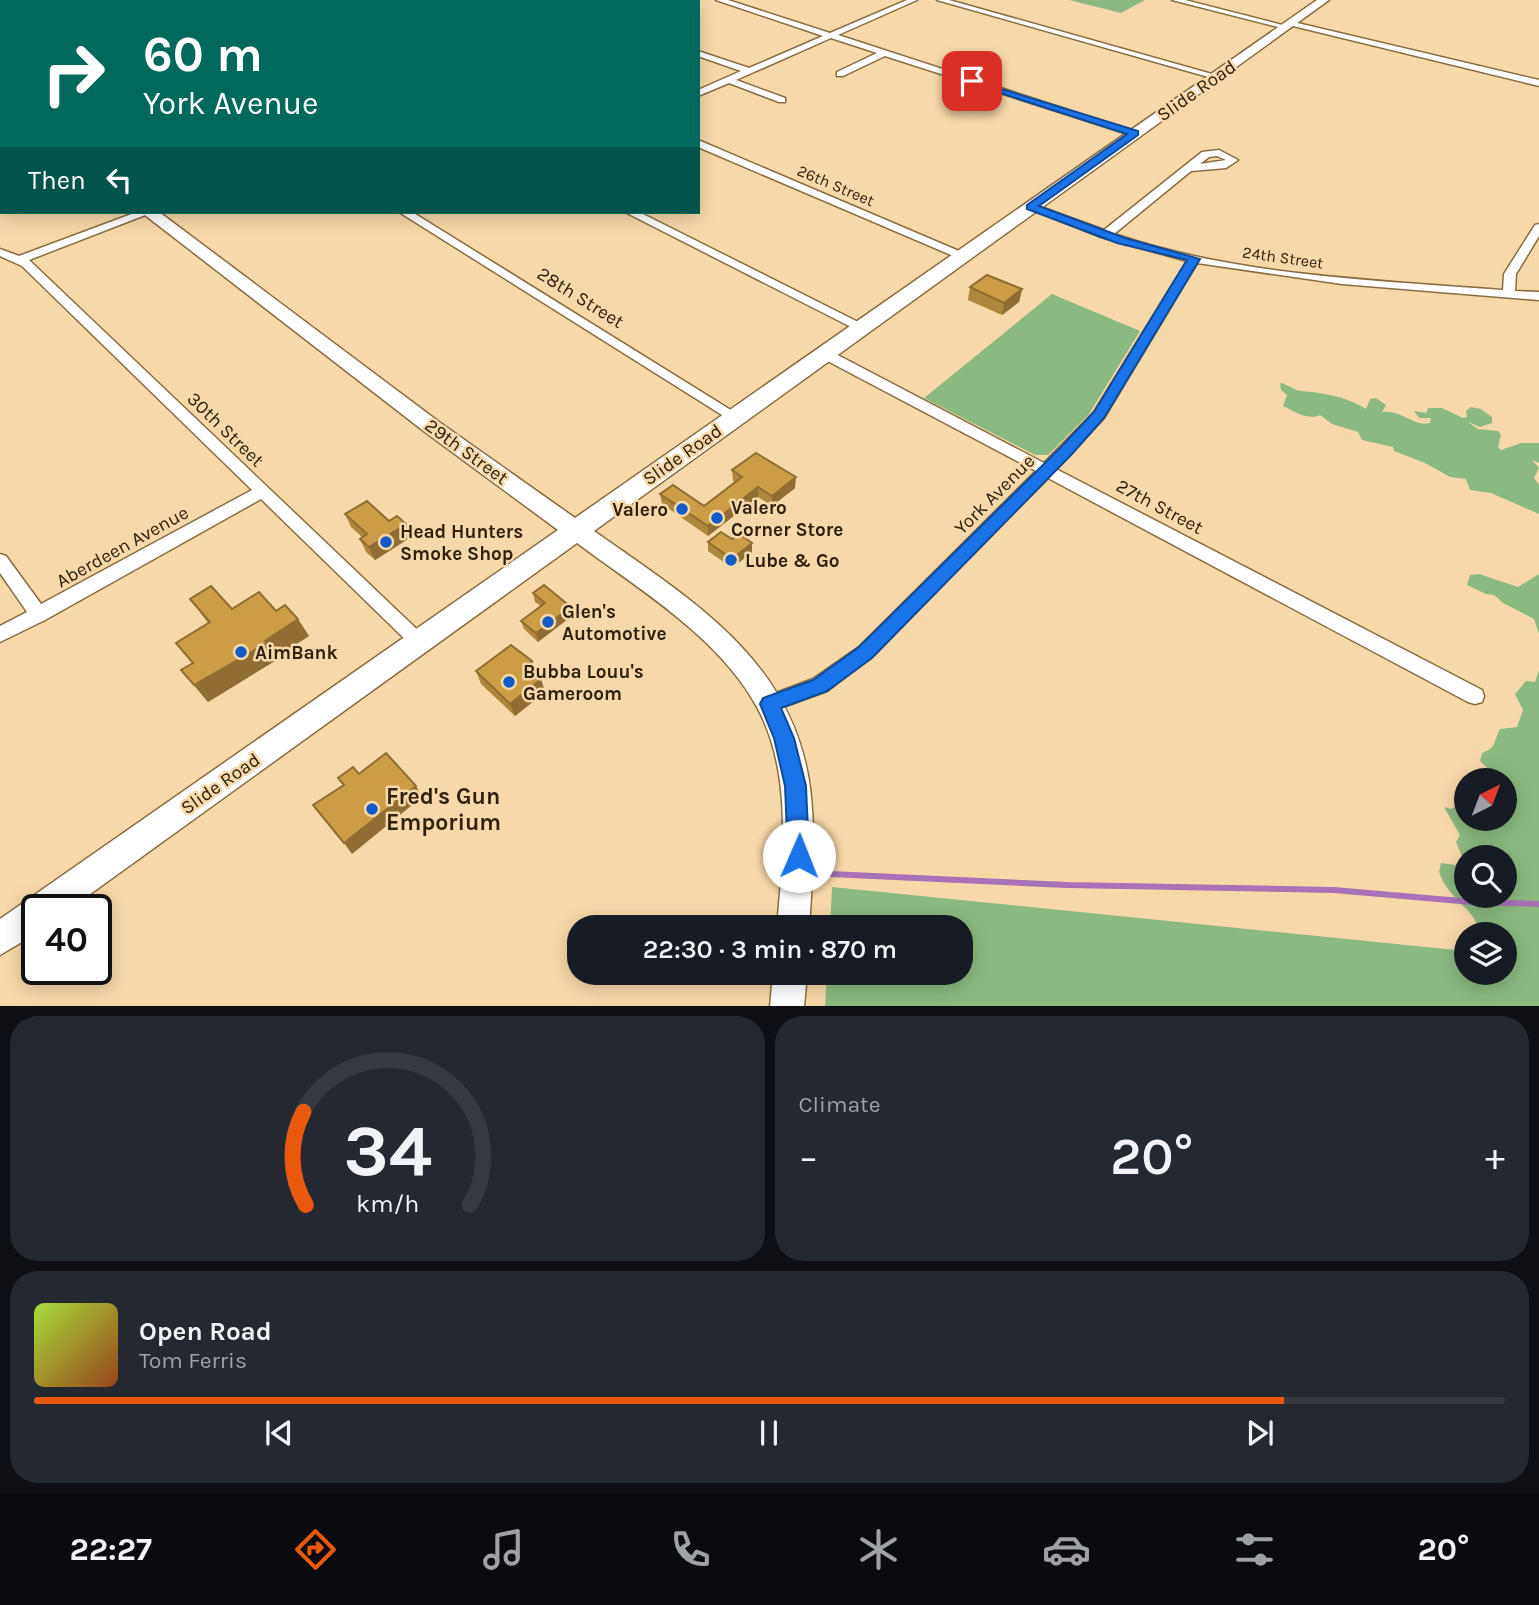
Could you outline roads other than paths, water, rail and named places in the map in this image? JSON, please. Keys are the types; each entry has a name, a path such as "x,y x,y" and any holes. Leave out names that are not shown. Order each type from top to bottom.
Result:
{"main road":[{"name":"Slide Road","path":"64,894 1324,0"},
{"name":"29th Street","path":"151,214 705,627 739,660 769,704 784,738 798,800 800,836 794,915"},
{"path":"0,939 21,924"}],"street":[{"path":"720,0 1135,133"},
{"path":"888,0 903,4"},
{"path":"700,92 913,0"},
{"path":"941,0 1215,76"},
{"path":"1176,0 1539,83"},
{"path":"840,74 884,53"},
{"path":"700,54 749,71"},
{"path":"729,80 782,100"},
{"name":"26th Street","path":"700,144 962,256"},
{"path":"1105,235 1191,168"},
{"name":"24th Street","path":"1031,207 1105,235 1194,259 1333,280 1539,296"},
{"path":"21,259 143,214"},
{"name":"28th Street","path":"408,214 735,417"},
{"path":"635,214 862,327"},
{"path":"1509,294 1510,274 1539,227"},
{"name":"30th Street","path":"0,252 21,259 419,642"},
{"name":"York Avenue","path":"769,704 820,685 865,652 1048,470 1099,415 1194,259"},
{"name":"27th Street","path":"825,354 1475,696"},
{"name":"Aberdeen Avenue","path":"0,635 263,491"},
{"path":"0,560 39,615"},
{"path":"787,1006 789,985"}],"waterway":[{"path":"830,874 1067,885 1334,890 1472,902 1539,904"}],"place":[{"name":"Valero","path":"682,509"},
{"name":"Valero Corner Store","path":"717,518"},
{"name":"Head Hunters Smoke Shop","path":"386,542"},
{"name":"Lube & Go","path":"731,560"},
{"name":"Glen's Automotive","path":"548,622"},
{"name":"AimBank","path":"241,652"},
{"name":"Bubba Louu's Gameroom","path":"509,682"},
{"name":"Fred's Gun Emporium","path":"372,809"}]}
